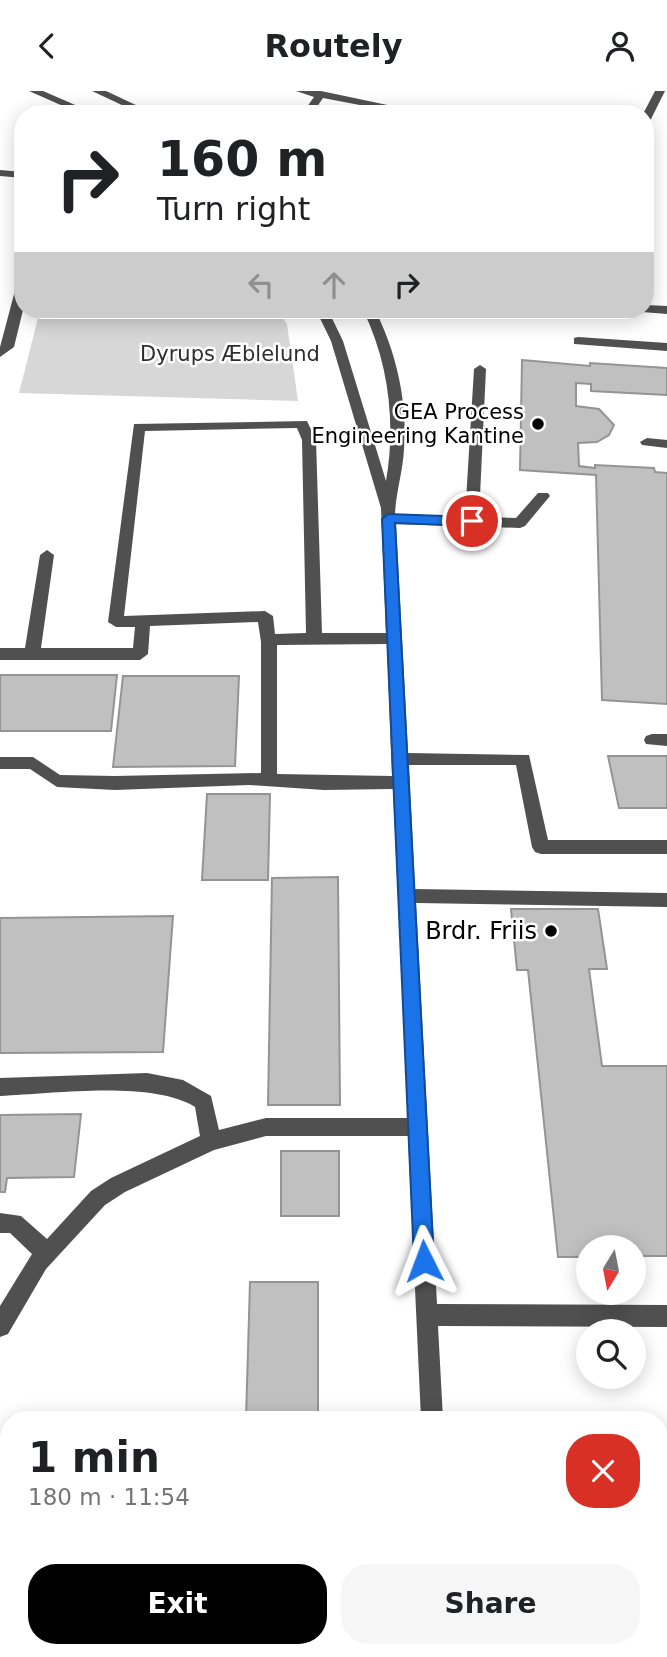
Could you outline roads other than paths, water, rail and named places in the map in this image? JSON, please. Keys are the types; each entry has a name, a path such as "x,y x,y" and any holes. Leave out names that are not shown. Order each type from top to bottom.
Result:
{"street":[{"path":"34,91 69,105"},
{"path":"97,91 129,105"},
{"path":"302,91 376,105"},
{"path":"314,105 321,95"},
{"path":"0,353 8,347 15,319"},
{"path":"326,319 337,341 388,515"},
{"path":"374,319 387,355 398,436 388,515 432,1411"},
{"path":"578,341 667,347"},
{"path":"472,521 480,369"},
{"path":"268,779 269,642 265,616 116,622 138,427 302,424 309,440 314,639"},
{"path":"647,443 667,444"},
{"path":"388,515 520,523 543,496"},
{"path":"32,654 47,555"},
{"path":"0,654 140,654 143,621"},
{"path":"269,642 276,639 394,638"},
{"path":"400,759 523,759 541,847 667,847"},
{"path":"0,763 33,763 57,781 114,783 268,779 324,783 401,782"},
{"path":"408,896 667,900"},
{"path":"0,1087 147,1082 183,1089 204,1101 211,1141"},
{"path":"0,1326 47,1253 98,1198 118,1185 211,1141 266,1127 417,1127"},
{"path":"0,1223 14,1223 47,1253"},
{"path":"427,1315 667,1316"}],"place":[{"name":"GEA Process Engineering Kantine","path":"538,424"},
{"name":"Brdr. Friis","path":"551,931"}],"park label":[{"name":"Dyrups Æblelund","path":"230,354"}]}
